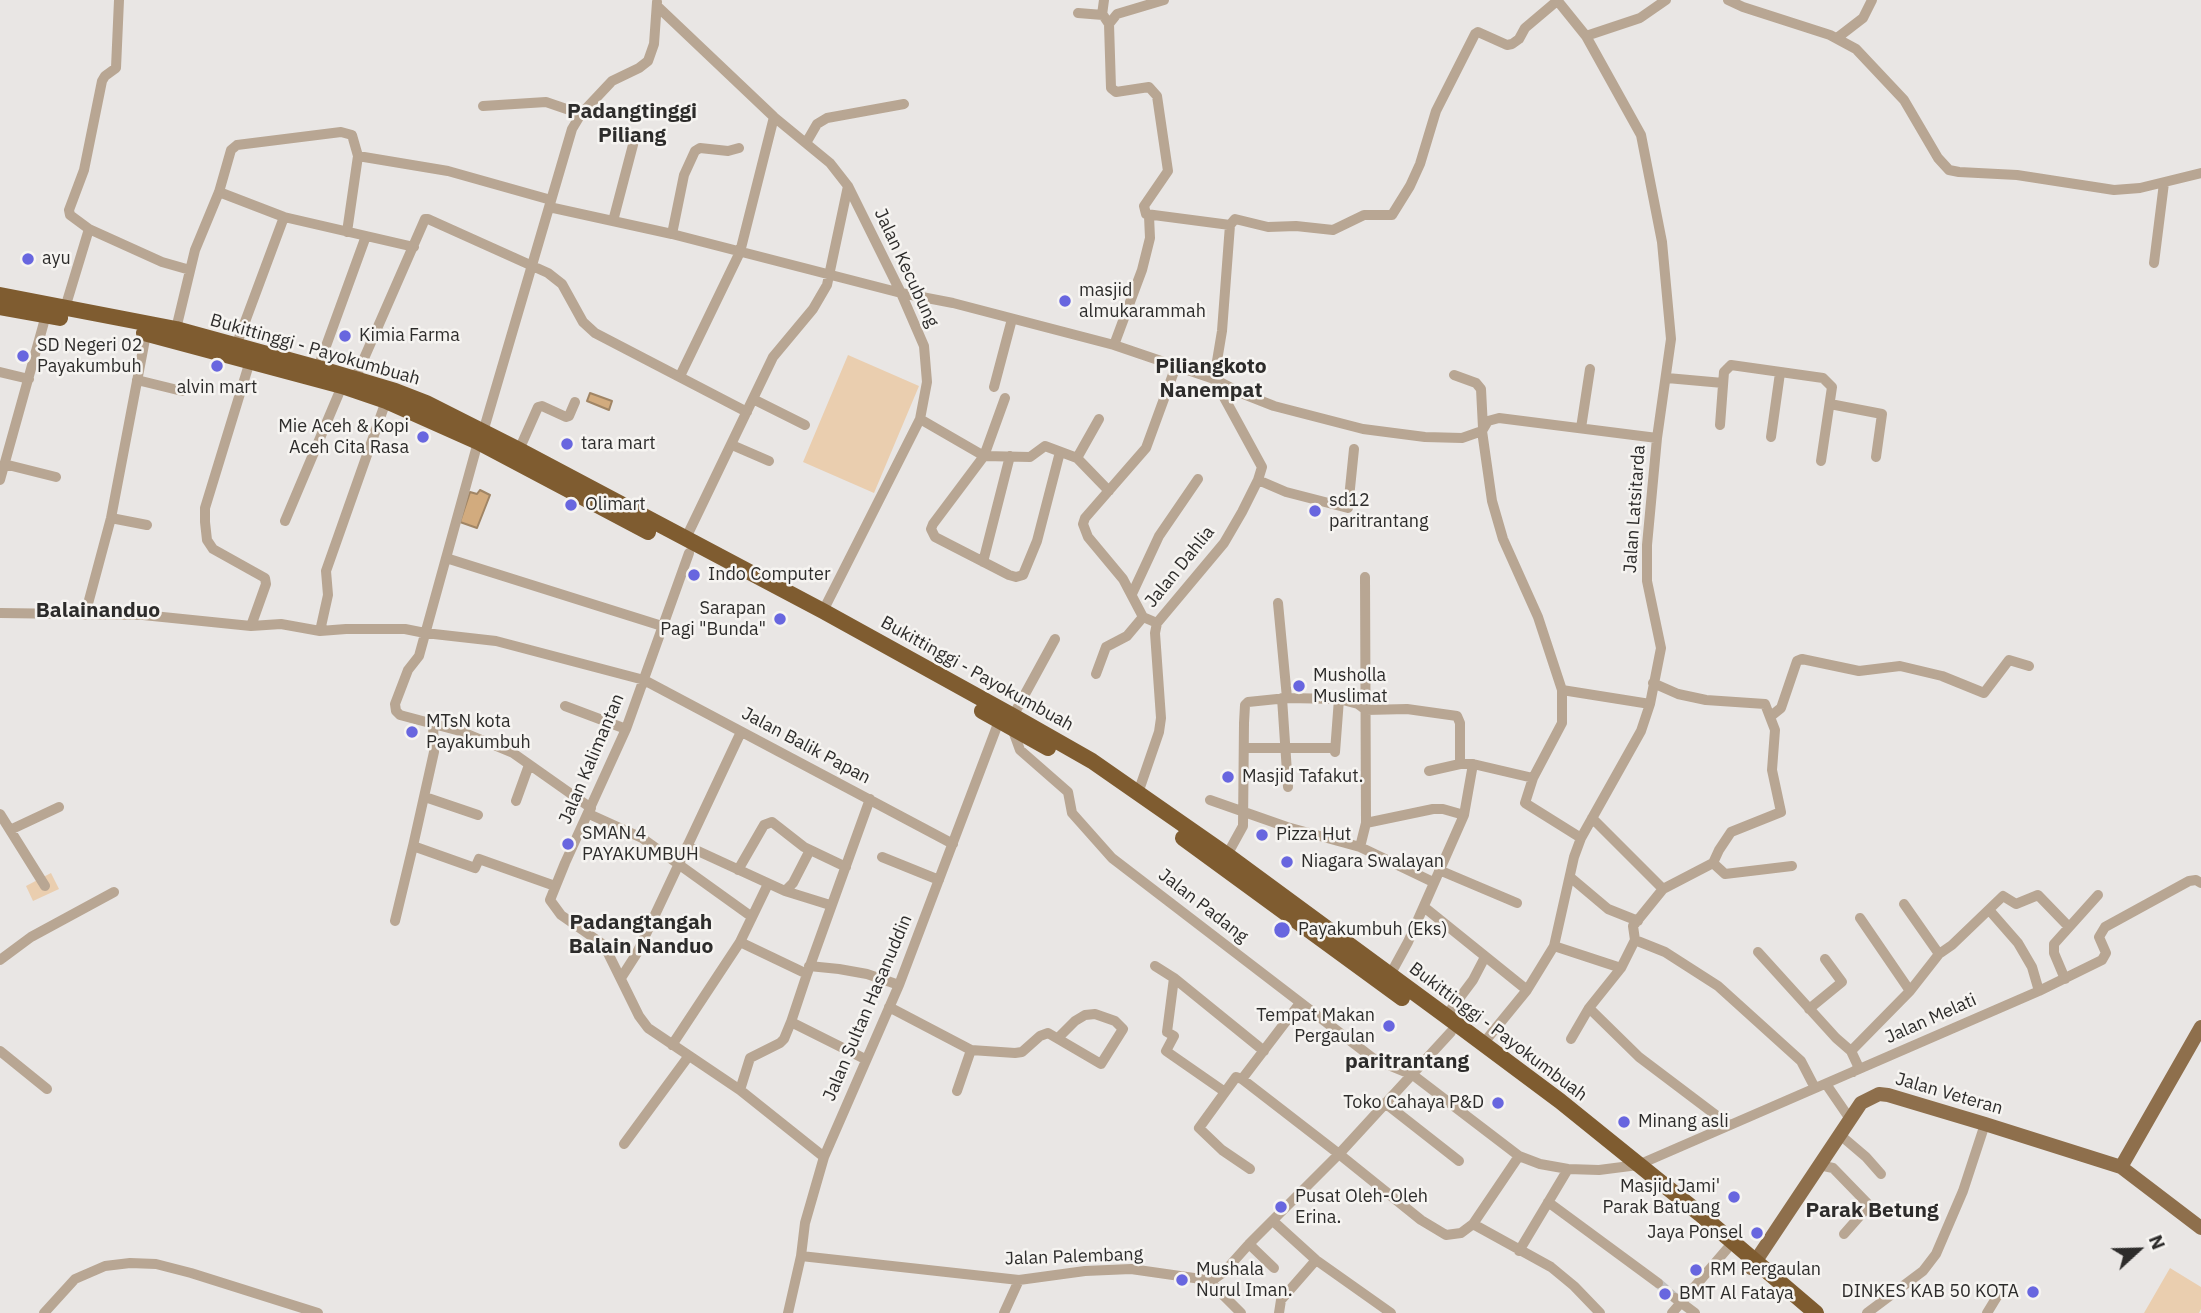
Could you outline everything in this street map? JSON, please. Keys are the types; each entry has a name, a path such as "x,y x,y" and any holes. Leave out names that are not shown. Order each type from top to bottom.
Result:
{"highway":[{"name":"Bukittinggi - Payokumbuah","path":"0,295 176,330 426,404 481,437 687,547 824,611 1087,769 1361,961 1390,975 1560,1101 1727,1249 1753,1265 1801,1313"},
{"name":"Bukittinggi - Payokumbuah","path":"0,307 146,334 250,362 318,368 386,401 519,450 687,547"},
{"name":"Bukittinggi - Payokumbuah","path":"762,584 1008,722 1092,761 1139,793 1227,855 1451,1032 1633,1166 1816,1313"}],"main road":[{"path":"2121,1167 2197,1043 2201,1027"},
{"name":"Jalan Veteran","path":"1753,1265 1861,1103 1879,1094 2121,1167 2201,1228"}],"street":[{"path":"119,0 116,68 104,76 102,81 84,170 69,212 73,220 89,229 162,262 190,270"},
{"path":"1104,0 1111,88 1116,92 1149,88 1153,89 1157,96 1168,166 1166,176 1144,206 1144,211 1149,216 1230,225"},
{"path":"1078,13 1106,20 1164,0"},
{"path":"1586,36 1640,18 1666,0"},
{"path":"1728,0 1837,38 1856,50 1891,83 1914,115 1942,165 1949,170 2017,175 2114,190 2164,183 2201,173"},
{"path":"1837,38 1863,18 1872,0"},
{"path":"657,3 654,44 648,61 612,81 581,114 564,150 419,656 408,670 395,704 400,715 460,731 513,753 590,811 642,838 752,917"},
{"name":"Jalan Kecubung","path":"657,3 774,117 830,163 848,187 901,293 924,346 927,382 920,419 824,611"},
{"path":"1354,449 1348,508 1286,492 1258,480 1262,467 1256,452 1214,379 1222,331 1230,225 1235,219 1268,227 1296,226 1333,230 1364,215 1392,215 1410,186 1420,164 1436,111 1475,34 1478,32 1507,45 1512,44 1525,28 1554,3"},
{"name":"Jalan Latsitarda","path":"1482,1045 1527,990 1554,946 1581,838 1641,731 1650,704 1661,640 1649,593 1647,545 1657,438 1671,339 1662,242 1645,146 1631,113 1586,36 1554,3"},
{"path":"482,106 546,102 581,114"},
{"path":"806,143 817,124 827,118 904,104"},
{"path":"680,376 740,252 774,117"},
{"path":"176,330 195,250 219,192 231,150 240,144 345,132 353,137 358,156 347,232"},
{"path":"613,220 634,141"},
{"path":"672,234 684,175 695,151 700,148 728,151 739,148"},
{"path":"358,156 448,170 613,220 1114,345 1214,379 1274,406 1363,429 1445,439 1468,437 1482,430 1488,421 1499,418 1657,438"},
{"path":"2154,263 2164,183"},
{"name":"Jalan Kalimantan","path":"555,887 626,729 687,547 747,412 773,357 822,296 830,274 848,187"},
{"path":"219,192 284,217 414,247"},
{"path":"1114,345 1142,270 1150,238 1149,216"},
{"path":"236,346 284,217"},
{"path":"285,521 425,219 548,272 562,284 589,328 747,412"},
{"path":"65,308 89,229"},
{"path":"318,368 366,236"},
{"path":"0,480 46,315"},
{"path":"994,387 1012,319"},
{"path":"85,615 111,518 146,334"},
{"path":"250,362 205,508 205,522 206,540 213,549 265,578 266,584 251,626"},
{"path":"1720,425 1724,372 1731,365 1823,378 1832,387 1821,461"},
{"path":"1157,623 1143,617 1123,579 1084,531 1085,518 1146,448 1176,366"},
{"path":"1581,428 1590,369"},
{"path":"0,372 29,379"},
{"path":"1771,437 1780,373"},
{"path":"1454,375 1476,383 1481,389 1482,430 1492,501 1503,539 1542,626 1562,690 1560,727 1533,778 1526,804 1581,838"},
{"path":"1667,378 1723,383"},
{"path":"137,380 182,391"},
{"path":"1005,398 984,456 931,530 935,537 1013,577 1023,575 1037,541 1060,452"},
{"path":"753,399 805,425"},
{"path":"320,631 328,595 326,571 386,401"},
{"path":"519,450 538,407 542,406 566,417 575,402"},
{"path":"1830,404 1882,415 1876,457"},
{"path":"920,419 984,456 1030,457 1045,446 1077,458 1109,491"},
{"path":"1077,458 1099,419"},
{"path":"732,446 769,461"},
{"path":"983,562 1010,456"},
{"path":"4,464 56,477"},
{"path":"1132,594 1159,536 1198,479"},
{"name":"Jalan Dahlia","path":"1139,793 1161,718 1155,633 1157,623 1224,543 1258,480"},
{"path":"111,518 147,525"},
{"path":"446,558 662,626"},
{"path":"1360,847 1366,824 1364,577"},
{"path":"1278,603 1288,787"},
{"name":"Jalan Balik Papan","path":"0,613 142,615 251,626 281,624 320,631 405,629 496,641 644,680 953,844"},
{"path":"1096,674 1106,646 1127,636 1143,617"},
{"name":"Jalan Sultan Hasanuddin","path":"788,1313 801,1256 804,1223 824,1157 899,985 953,844 1008,722 1055,639"},
{"path":"1771,716 1781,708 1797,661 1801,659 1859,671 1899,666 1942,676 1982,693 1987,691 2009,660 2029,666"},
{"path":"1571,1039 1589,1008 1621,968 1635,940 1633,926 1662,889 1713,863 1731,832 1781,812 1772,770 1775,730 1765,704 1706,700 1678,694 1653,683"},
{"path":"1562,690 1650,704"},
{"path":"1227,855 1243,826 1245,705 1252,701 1284,698 1339,699 1366,709 1407,709 1457,716 1460,723 1460,764"},
{"path":"1244,748 1335,752 1339,699"},
{"path":"565,706 626,729"},
{"name":"Jalan Padang","path":"1008,722 1020,750 1068,792 1072,813 1112,858 1374,1059 1413,1075 1519,1156"},
{"path":"395,921 434,752 433,724"},
{"path":"621,978 637,953 741,732"},
{"path":"1429,771 1473,764 1533,778"},
{"path":"1390,975 1424,907 1464,815 1473,764"},
{"path":"516,800 529,765"},
{"path":"425,797 478,815"},
{"path":"740,1090 750,1058 784,1039 870,799"},
{"path":"1210,800 1360,847 1433,882"},
{"path":"10,830 59,807"},
{"path":"1366,824 1433,809 1464,815"},
{"path":"0,814 45,886"},
{"path":"1592,818 1662,889"},
{"path":"738,870 768,822 774,823 810,850 846,867"},
{"path":"413,846 475,868 479,859 555,887 550,900 561,915 604,945 639,1016 648,1028 740,1090 824,1157"},
{"path":"687,846 768,884 830,905"},
{"path":"785,891 793,883 810,850"},
{"path":"881,857 939,880"},
{"path":"1713,863 1725,874 1792,866"},
{"path":"1439,870 1517,903"},
{"path":"1570,877 1608,909 1638,921"},
{"name":"Jalan Melati","path":"1519,1156 1540,1164 1568,1169 1599,1170 1633,1166 2065,979 2104,958 2106,953 2099,937 2105,927 2189,881 2196,880 2201,883"},
{"path":"672,1045 740,942 768,884"},
{"path":"0,960 31,937 114,892"},
{"path":"1851,1051 1910,991 1939,954 1990,911 2003,896 2016,904 2035,894 2069,927"},
{"path":"2065,979 2054,949 2056,940 2098,895"},
{"path":"1904,904 1939,954"},
{"path":"1424,907 1527,990"},
{"path":"1990,911 2018,943 2032,967 2039,991"},
{"path":"1860,918 1910,991"},
{"path":"1635,940 1665,952 1718,986 1801,1061 1850,1119"},
{"path":"740,942 808,970 839,969 867,974 899,985"},
{"path":"1554,946 1621,968"},
{"path":"1758,952 1851,1051 1859,1068 1850,1074"},
{"path":"1446,1016 1473,979 1485,957"},
{"path":"1809,1009 1842,982 1825,959"},
{"path":"1155,966 1174,978 1265,1051"},
{"path":"1174,978 1167,1032 1174,1035 1166,1051 1225,1091"},
{"path":"1242,1079 1300,1003"},
{"path":"889,1007 971,1050 1015,1054 1022,1052 1046,1033 1051,1033 1058,1038 1101,1064 1123,1029 1115,1021 1095,1014 1085,1015 1058,1038"},
{"path":"1589,1008 1639,1057 1729,1125"},
{"path":"791,1022 865,1059"},
{"path":"1241,1313 1210,1282 1224,1272 1339,1154 1451,1032"},
{"path":"957,1091 971,1050"},
{"path":"0,1051 47,1089"},
{"path":"624,1144 688,1057"},
{"path":"1250,1168 1222,1150 1199,1128 1236,1077 1421,1220 1446,1235 1461,1233 1473,1224 1519,1156"},
{"path":"1385,1103 1459,1161"},
{"path":"1867,1313 1923,1271 1937,1254 1963,1191 1985,1124"},
{"path":"1839,1134 1881,1174"},
{"path":"1819,1165 1833,1168 1867,1203 1866,1209 1844,1234"},
{"path":"1519,1251 1568,1169"},
{"path":"1548,1202 1658,1283"},
{"path":"1273,1220 1316,1260 1391,1313"},
{"path":"1473,1224 1551,1267 1600,1313"},
{"path":"1249,1244 1274,1268"},
{"path":"1672,1313 1679,1300 1727,1249"},
{"name":"Jalan Palembang","path":"801,1256 1019,1280 1085,1271 1131,1269 1210,1282"},
{"path":"1279,1313 1281,1300 1316,1260"},
{"path":"44,1313 75,1279 105,1266 130,1263 156,1264 179,1270 318,1313"},
{"path":"1004,1313 1019,1280"},
{"path":"1987,1313 1998,1295"},
{"path":"1679,1300 1695,1313"}],"shaded area":[{"path":"848,355 919,386 874,493 803,462"},
{"path":"590,393 612,401 609,410 587,401"},
{"path":"480,490 490,495 477,528 460,522 470,492 477,494"},
{"path":"51,873 59,889 33,901 26,886"},
{"path":"2170,1268 2201,1287 2199,1313 2144,1313"}],"tunnel":[{"path":"1658,1283 1675,1298"}],"place":[{"name":"ayu","path":"28,259"},
{"name":"masjid almukarammah","path":"1065,301"},
{"name":"Kimia Farma","path":"345,336"},
{"name":"SD Negeri 02 Payakumbuh","path":"23,356"},
{"name":"alvin mart","path":"217,366"},
{"name":"Mie Aceh & Kopi Aceh Cita Rasa","path":"423,437"},
{"name":"tara mart","path":"567,444"},
{"name":"Olimart","path":"571,505"},
{"name":"sd12 paritrantang","path":"1315,511"},
{"name":"Indo Computer","path":"694,575"},
{"name":"Sarapan Pagi \"Bunda\"","path":"780,619"},
{"name":"Musholla Muslimat","path":"1299,686"},
{"name":"MTsN kota Payakumbuh","path":"412,732"},
{"name":"Masjid Tafakut.","path":"1228,777"},
{"name":"Pizza Hut","path":"1262,835"},
{"name":"SMAN 4 PAYAKUMBUH","path":"568,844"},
{"name":"Niagara Swalayan","path":"1287,862"},
{"name":"Payakumbuh (Eks)","path":"1282,930"},
{"name":"Tempat Makan Pergaulan","path":"1389,1026"},
{"name":"Toko Cahaya P&D","path":"1498,1103"},
{"name":"Minang asli","path":"1624,1122"},
{"name":"Masjid Jami' Parak Batuang","path":"1734,1197"},
{"name":"Pusat Oleh-Oleh Erina.","path":"1281,1207"},
{"name":"Jaya Ponsel","path":"1757,1233"},
{"name":"RM Pergaulan","path":"1696,1270"},
{"name":"Mushala Nurul Iman.","path":"1182,1280"},
{"name":"DINKES KAB 50 KOTA","path":"2033,1292"},
{"name":"BMT Al Fataya","path":"1665,1294"}],"district":[{"name":"Padangtinggi Piliang","path":"632,124"},
{"name":"Piliangkoto Nanempat","path":"1211,379"},
{"name":"Balainanduo","path":"98,611"},
{"name":"Padangtangah Balain Nanduo","path":"641,935"},
{"name":"paritrantang","path":"1407,1062"},
{"name":"Parak Betung","path":"1872,1211"}]}
